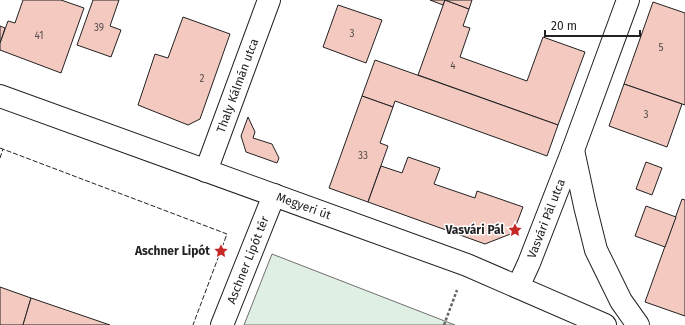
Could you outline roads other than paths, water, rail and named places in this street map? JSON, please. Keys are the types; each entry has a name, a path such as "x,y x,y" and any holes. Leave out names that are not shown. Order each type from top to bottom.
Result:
{"main road":[{"name":"Thaly Kálmán utca","path":"206,171 269,0"},
{"name":"Vasvári Pál utca","path":"518,287 529,263 573,150 628,0"},
{"name":"Megyeri út","path":"0,96 467,265 605,325"},
{"path":"573,150 584,206 596,250 621,301 638,325"},
{"name":"Aschner Lipót tér","path":"222,325 274,195"}],"place":[{"name":"Vasvári Pál","path":"515,230"},
{"name":"Aschner Lipót","path":"221,251"}]}
